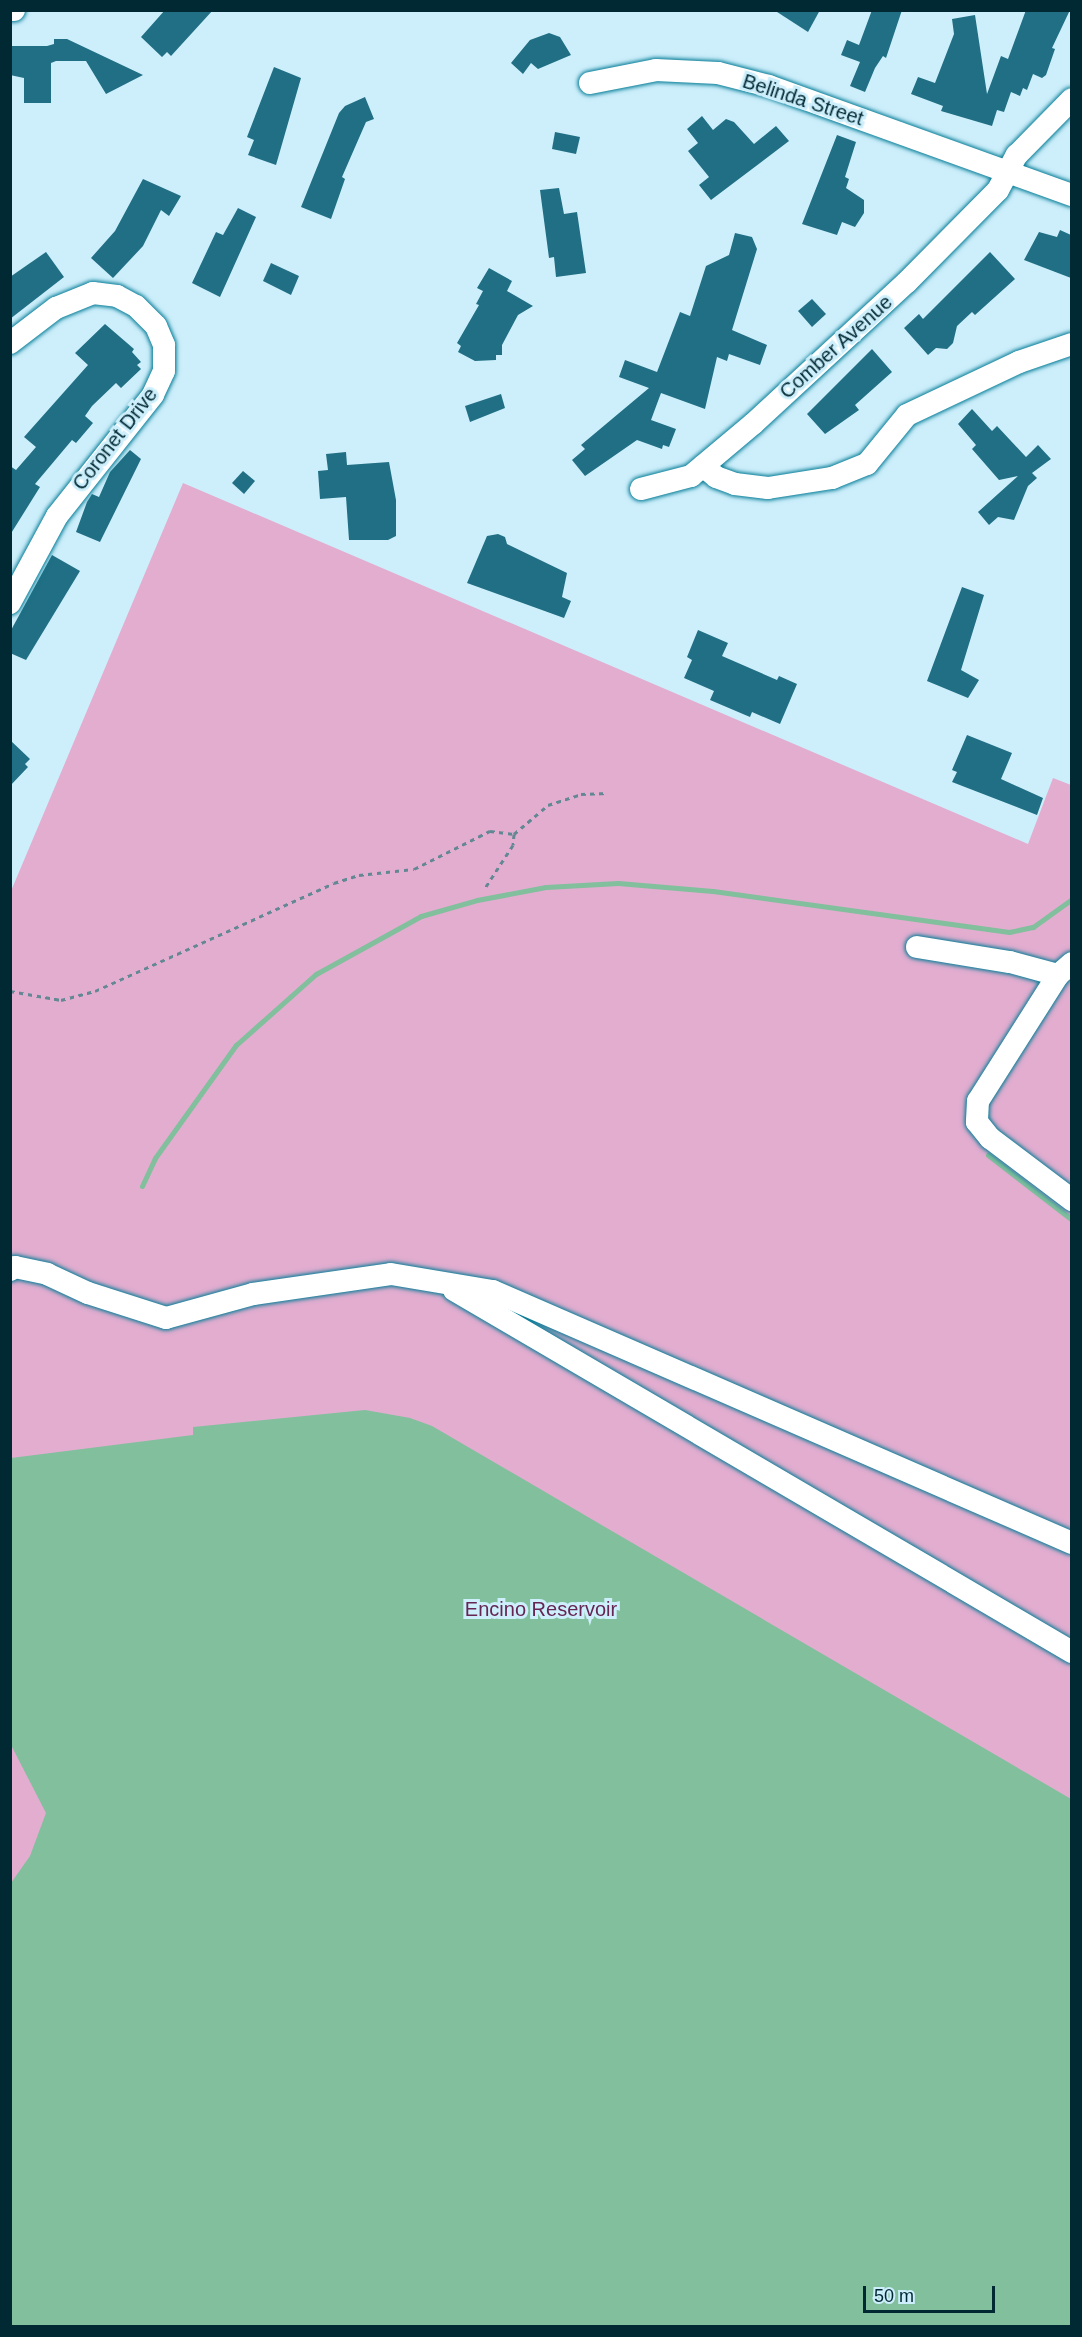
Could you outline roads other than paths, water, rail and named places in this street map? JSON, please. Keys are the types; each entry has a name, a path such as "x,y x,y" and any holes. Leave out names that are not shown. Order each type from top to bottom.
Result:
{"street":[{"name":"Belinda Street","path":"590,83 656,70 718,73 769,86 1071,195"},
{"name":"Comber Avenue","path":"641,489 691,476 907,282 998,190 1017,155 1071,99"},
{"name":"Coronet Drive","path":"10,343 56,308 93,293 117,296 136,306 156,326 164,345 164,371 153,395 57,516 10,603"},
{"path":"703,466 716,477 735,484 768,488 832,478 867,464 907,415 1019,362 1071,344"},
{"path":"917,947 1065,969 978,1101 977,1122 990,1138 1071,1200"},
{"path":"10,1270 15,1267 47,1274 88,1293 166,1318 253,1294 390,1274 493,1291 1071,1544"},
{"path":"440,1281 1071,1652"}],"waterway":[{"path":"142,1186 155,1158 236,1045 316,974 421,916 477,900 546,887 618,883 713,891 1009,932 1033,927 1072,899"},
{"path":"988,1155 1072,1220"}],"park label":[{"name":"Encino Reservoir","path":"541,1609"}]}
